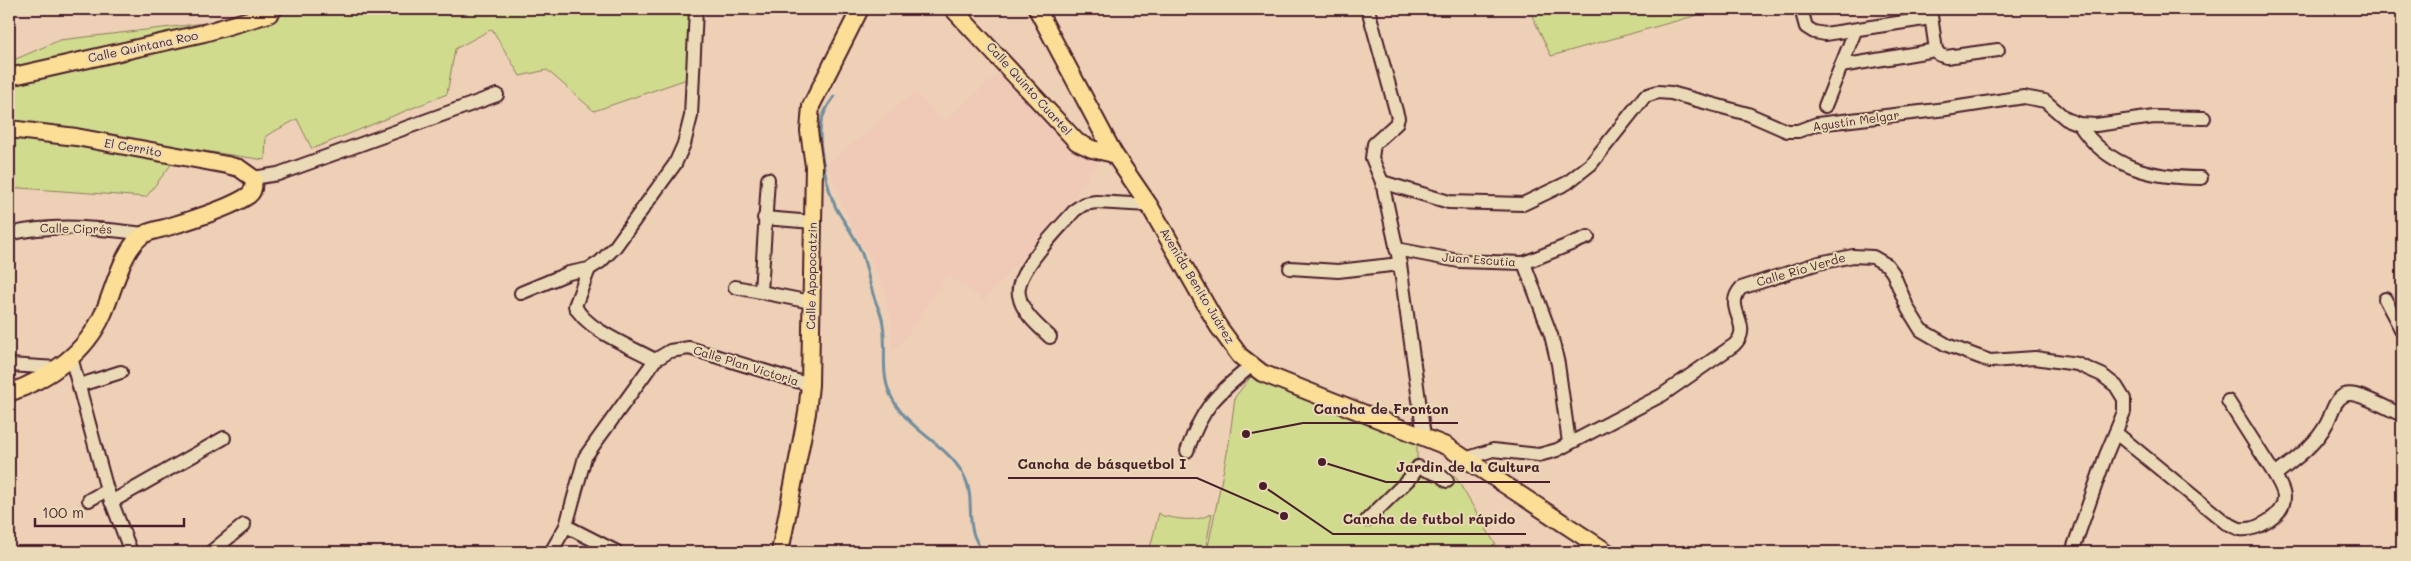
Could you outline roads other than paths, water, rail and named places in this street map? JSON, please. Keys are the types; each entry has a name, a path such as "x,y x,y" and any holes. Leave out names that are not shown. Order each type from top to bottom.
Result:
{"main road":[{"name":"Calle Quintana Roo","path":"9,77 204,33 269,14 274,9"},
{"name":"Calle Apopocatzin","path":"780,552 807,413 810,385 814,166 809,118 811,106 860,9"},
{"name":"Calle Quinto Cuartel","path":"953,9 1077,142 1114,154"},
{"name":"Avenida Benito Juárez","path":"1037,9 1114,154 1149,205 1218,326 1251,366 1262,373 1424,436 1468,458 1485,473 1607,552"},
{"name":"El Cerrito","path":"9,129 76,137 227,165 247,172 253,178"},
{"path":"9,393 40,381 71,357 90,338 101,319 127,254 144,234 198,218 249,195 254,186 253,178"}],"street":[{"path":"551,552 566,526 585,457 655,360 608,334 579,315 574,306 589,269 615,247 675,164 684,144 691,116 696,9"},
{"path":"1368,9 1398,118 1396,124 1374,144 1372,158 1382,182 1400,264 1424,436"},
{"path":"1801,9 1806,27 1814,32 1825,34 1855,31 1930,14 1936,50 1940,55 1946,57 1998,50"},
{"path":"1825,106 1855,31"},
{"path":"1841,66 1936,50"},
{"name":"Agustín Melgar","path":"1382,182 1449,202 1522,204 1567,182 1591,164 1645,96 1658,92 1672,93 1748,114 1787,131 1798,131 1817,124 1946,109 2024,97 2045,101 2066,119 2079,124"},
{"path":"253,178 278,174 497,95"},
{"path":"2079,124 2096,125 2154,117 2204,118"},
{"path":"2079,124 2090,141 2106,154 2129,166 2174,178 2201,178"},
{"path":"761,292 764,218 768,178"},
{"path":"1050,337 1031,319 1019,297 1019,284 1025,270 1075,210 1084,204 1096,202 1149,205"},
{"path":"764,218 813,222"},
{"name":"Calle Ciprés","path":"9,234 36,228 104,228 144,234"},
{"name":"Juan Escutia","path":"1396,249 1458,261 1524,263 1588,237"},
{"name":"Calle Río Verde","path":"1468,458 1493,450 1539,456 1662,395 1734,345 1741,336 1742,329 1733,301 1735,294 1741,288 1819,263 1852,256 1873,257 1887,265 1893,272 1908,309 1921,330 1947,345 1990,361 2035,358 2077,364 2102,376 2116,386 2124,399 2124,412 2116,433"},
{"path":"1524,263 1551,335 1558,364 1568,443"},
{"path":"1290,268 1338,270 1400,264"},
{"path":"520,293 569,273 589,269"},
{"path":"735,287 811,302"},
{"path":"2385,299 2402,330"},
{"name":"Calle Plan Victoria","path":"655,360 670,351 689,348 810,385"},
{"path":"71,357 109,496 131,552"},
{"path":"9,365 57,368"},
{"path":"1187,451 1204,409 1223,389 1251,366"},
{"path":"80,385 121,372"},
{"path":"2275,475 2316,441 2336,401 2345,394 2355,394 2402,415"},
{"path":"2072,552 2106,454 2116,433 2226,522 2240,528 2256,528 2278,511 2284,497 2275,475 2228,401"},
{"path":"89,500 109,496 224,438"},
{"path":"1368,520 1415,473 1418,467 1440,475 1447,481"},
{"path":"211,552 244,525"},
{"path":"566,526 617,552"}],"waterway":[{"path":"834,97 826,109 821,123 820,142 824,166 829,190 836,208 861,252 881,315 884,334 885,375 890,394 897,406 915,427 946,453 963,474 969,494 973,533 977,543 984,552"}],"place":[{"name":"Cancha de Fronton","path":"1246,434"},
{"name":"Jardin de la Cultura","path":"1322,462"},
{"name":"Cancha de futbol rápido","path":"1263,486"},
{"name":"Cancha de básquetbol I","path":"1284,516"}]}
